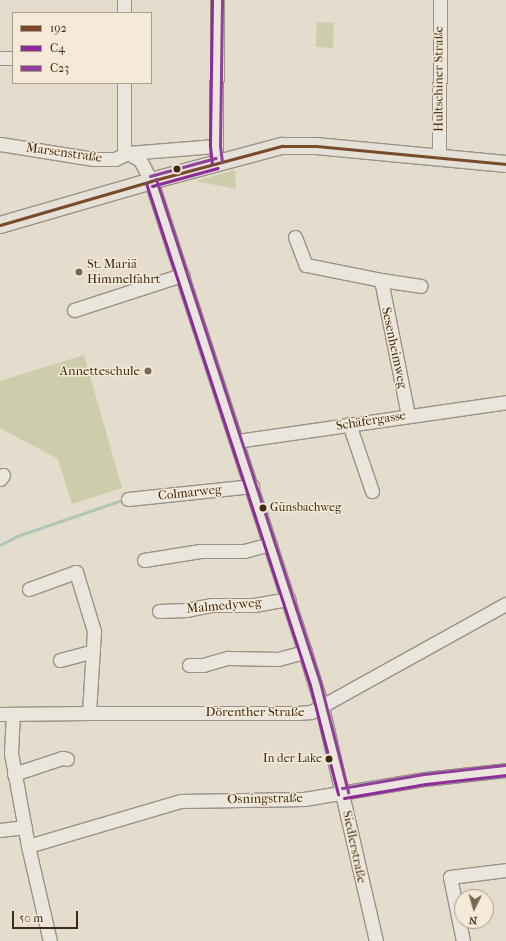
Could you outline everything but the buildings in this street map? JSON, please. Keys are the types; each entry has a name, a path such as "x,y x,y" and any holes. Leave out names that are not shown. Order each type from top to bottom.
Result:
{"main road":[{"path":"0,225 217,162 282,146 316,146 506,164"}],"street":[{"path":"124,0 124,12"},
{"path":"217,0 215,146 217,162"},
{"name":"Hultschiner Straße","path":"439,157 440,0"},
{"path":"0,58 12,58"},
{"path":"124,84 124,148 128,153"},
{"name":"Marsenstraße","path":"0,144 94,158 115,159 128,153 215,146"},
{"name":"Siedlerstraße","path":"128,153 140,160 151,181 252,486 305,652 322,707 376,941"},
{"path":"295,237 306,264 381,280 421,286"},
{"path":"74,310 182,275"},
{"name":"Sesenheimweg","path":"381,280 408,415"},
{"name":"Schäfergasse","path":"237,441 506,402"},
{"path":"349,424 372,491"},
{"name":"Colmarweg","path":"128,499 252,486"},
{"path":"144,560 200,551 244,551 270,544"},
{"path":"29,589 76,572 94,632 89,712"},
{"name":"Malmedyweg","path":"160,611 186,610 210,605 254,605 288,599"},
{"name":"Dörenther Straße","path":"6,714 89,712 298,714 311,712 506,604"},
{"path":"60,660 93,651"},
{"path":"189,665 203,665 228,658 278,659 305,652"},
{"path":"6,714 14,774 28,846 50,941"},
{"path":"14,774 62,758 67,759"},
{"name":"Osningstraße","path":"28,846 181,801 304,799 425,779 506,770"},
{"path":"0,830 25,827"},
{"path":"463,941 450,877 506,870"}],"green space":[{"path":"317,22 334,23 333,48 316,47"},
{"path":"235,170 236,189 195,181"},
{"path":"84,355 122,488 72,504 58,459 0,428 0,381"}],"waterway":[{"path":"0,545 20,535 122,500"}],"transit line":[{"name":"C4","path":"212,0 210,146 212,164"},
{"name":"C23","path":"222,0 220,146 222,162"},
{"name":"192","path":"0,225 151,181 282,146 316,146 506,164"},
{"name":"C23","path":"150,176 216,158"},
{"name":"C4","path":"152,186 218,168"},
{"name":"C23","path":"156,179 320,682 348,792"},
{"name":"C4","path":"146,183 310,685 338,794"},
{"name":"C23","path":"342,788 424,774 505,765"},
{"name":"C4","path":"344,798 426,784 506,775"}],"place":[{"name":"St. Mariä Himmelfahrt","path":"79,272"},
{"name":"Annetteschule","path":"148,371"},
{"name":"Günsbachweg","path":"263,508"},
{"name":"In der Lake","path":"329,759"}]}
